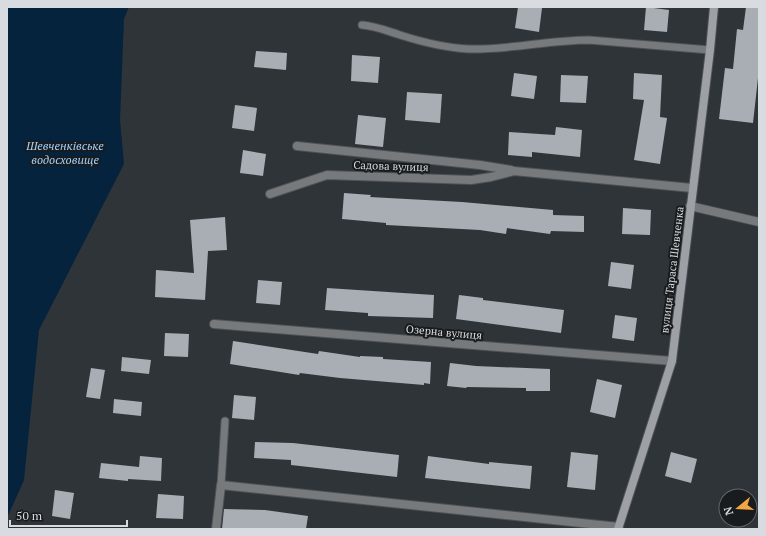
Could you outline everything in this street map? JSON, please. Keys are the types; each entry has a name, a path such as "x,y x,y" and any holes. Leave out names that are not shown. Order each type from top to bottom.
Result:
{"main road":[{"name":"вулиця Тараса Шевченка","path":"618,528 672,361 714,7"}],"street":[{"name":"Садова вулиця","path":"297,146 480,165 514,171 692,188"},
{"name":"Садова вулиця","path":"270,194 328,175 471,180 491,178 514,171"},
{"path":"690,206 759,222"},
{"name":"Озерна вулиця","path":"214,324 672,361"},
{"path":"216,529 221,485 618,528"}],"lane":[{"path":"362,25 377,26 431,44 469,49 521,47 568,40 589,40 710,50"},
{"path":"221,485 225,421"}],"water":[{"name":"Шевченківське водосховище","path":"7,7 129,7 124,19 120,120 124,164 39,330 24,480 7,518"}],"building":[{"path":"518,7 542,8 539,32 515,28"},
{"path":"646,7 669,10 667,32 644,30"},
{"path":"746,7 759,7 759,69 753,123 719,119 725,68 733,69 737,29 743,30"},
{"path":"256,51 287,53 286,70 254,67"},
{"path":"352,55 380,57 378,83 351,81"},
{"path":"514,73 537,76 534,99 511,96"},
{"path":"634,73 662,75 660,117 667,118 660,164 634,160 644,100 633,99"},
{"path":"561,75 588,76 586,103 560,102"},
{"path":"407,92 442,94 440,123 405,120"},
{"path":"235,105 257,108 254,131 232,128"},
{"path":"358,115 386,118 383,147 355,144"},
{"path":"556,127 582,130 580,157 532,152 532,157 508,155 509,132 555,135"},
{"path":"243,150 266,154 263,176 240,173"},
{"path":"344,193 371,195 370,197 462,202 553,210 553,215 584,216 584,232 551,231 550,234 507,228 506,234 480,230 386,225 386,223 342,219"},
{"path":"623,208 651,210 650,235 622,234"},
{"path":"225,217 227,250 208,251 205,300 155,297 156,270 194,273 190,220"},
{"path":"611,262 634,265 631,289 608,286"},
{"path":"258,280 282,282 280,305 256,303"},
{"path":"327,288 434,295 433,318 368,316 368,313 325,310"},
{"path":"459,295 483,298 483,300 564,310 561,333 456,319"},
{"path":"615,315 637,318 634,341 612,338"},
{"path":"165,333 189,334 188,357 164,356"},
{"path":"233,341 318,354 319,351 360,357 383,357 383,359 431,362 430,384 424,383 424,385 340,378 300,373 299,375 230,364"},
{"path":"122,357 151,360 149,374 121,371"},
{"path":"450,363 476,366 550,369 550,391 526,391 526,388 466,388 447,386"},
{"path":"91,368 105,370 100,399 86,397"},
{"path":"597,379 622,385 615,418 590,412"},
{"path":"234,395 256,397 254,420 232,418"},
{"path":"114,399 142,402 141,416 113,413"},
{"path":"255,442 293,443 399,455 397,477 291,465 291,460 254,458"},
{"path":"571,452 598,455 595,490 567,487"},
{"path":"671,452 697,459 691,483 665,476"},
{"path":"140,456 162,458 161,481 128,479 128,481 99,478 101,463 139,467"},
{"path":"428,456 489,464 489,462 532,466 530,489 425,478"},
{"path":"55,490 74,493 70,519 52,516"},
{"path":"158,494 184,496 183,519 156,518"},
{"path":"224,509 265,510 308,516 306,529 222,529"}]}
